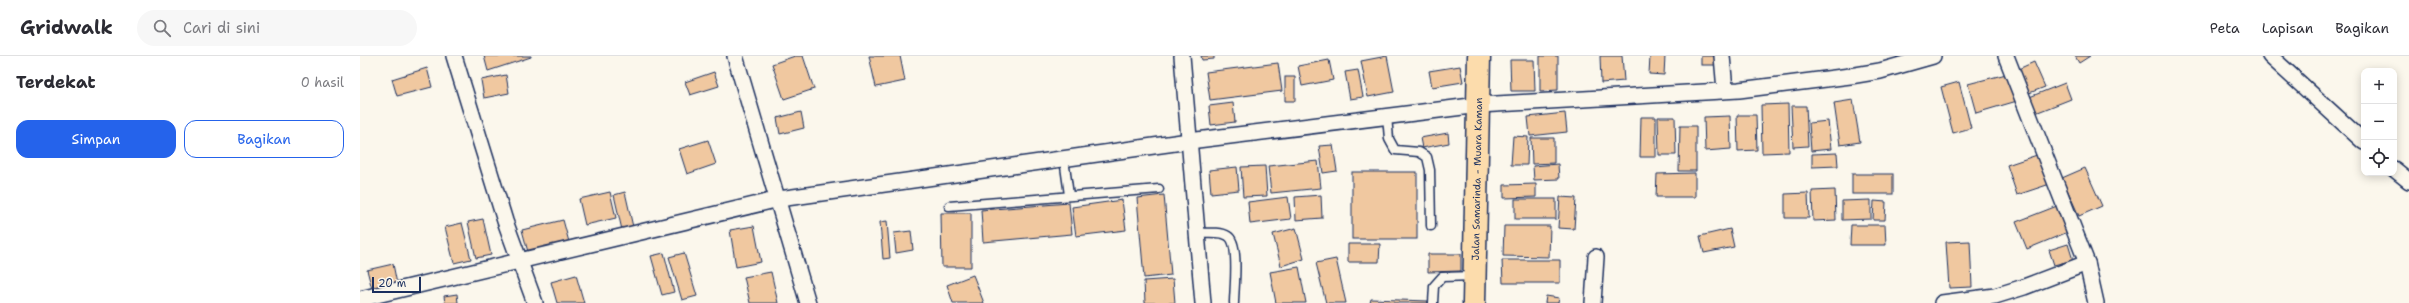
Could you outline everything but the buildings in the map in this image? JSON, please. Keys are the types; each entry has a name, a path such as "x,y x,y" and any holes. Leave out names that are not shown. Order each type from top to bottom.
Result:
{"main road":[{"name":"Jalan Samarinda - Muara Kaman","path":"1474,303 1479,56"}],"street":[{"path":"454,56 505,221 535,303"},
{"path":"735,56 779,199 808,303"},
{"path":"1182,56 1204,303"},
{"path":"1722,56 1725,90"},
{"path":"360,299 779,199 1190,141 1479,105 1725,90 1850,76 1886,69 1933,56"},
{"path":"2006,56 2087,263 2096,303"},
{"path":"2270,56 2362,140"},
{"path":"2397,171 2409,181"},
{"path":"1593,303 1596,257"},
{"path":"1942,303 1996,299 2087,263"}],"lane":[{"path":"1387,116 1389,139 1395,150 1419,152 1427,157 1430,170 1431,226"},
{"path":"1064,159 1068,195"},
{"path":"949,206 1068,195 1159,189"},
{"path":"1198,233 1217,233 1229,236 1235,245 1234,303"},
{"path":"1433,303 1434,286 1442,277 1474,276"}]}
